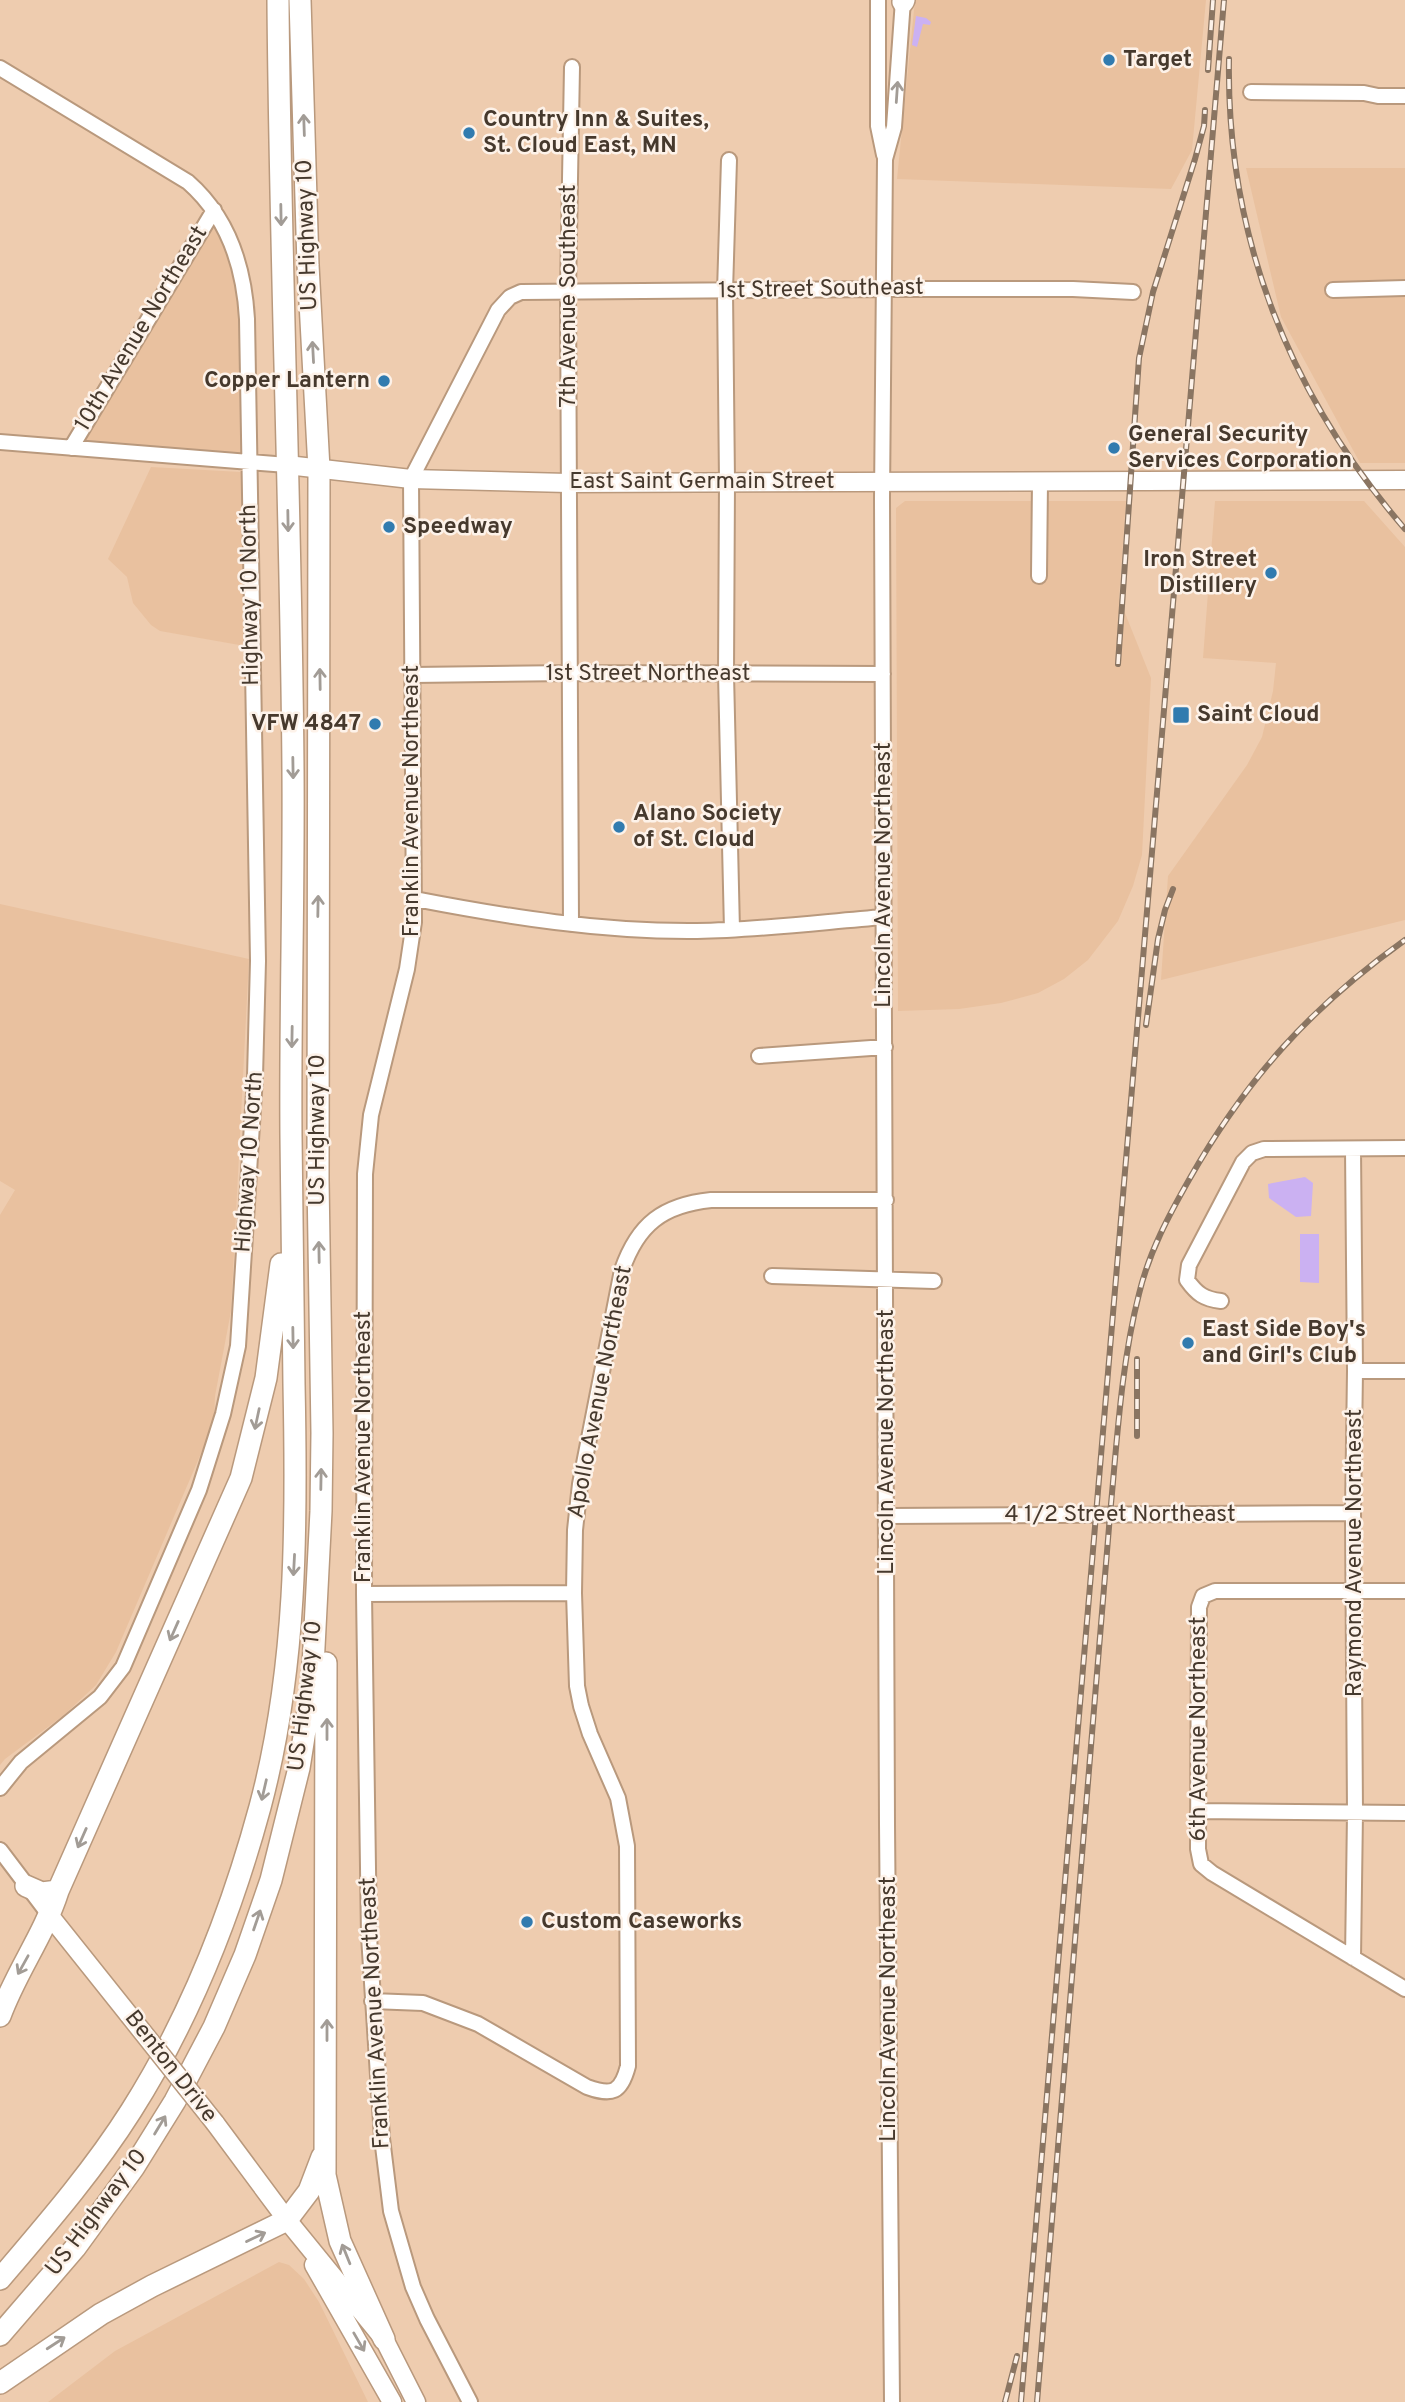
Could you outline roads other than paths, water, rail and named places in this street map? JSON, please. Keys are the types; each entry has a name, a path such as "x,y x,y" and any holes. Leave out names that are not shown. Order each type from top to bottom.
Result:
{"highway":[{"name":"US Highway 10","path":"278,0 293,765 291,1083"},
{"name":"US Highway 10","path":"0,2335 75,2248 141,2157 197,2062 245,1955 282,1840 306,1729 316,1643 321,1511 317,974 320,749 319,469 308,265 300,0"},
{"path":"0,2016 10,1987 50,1916 58,1891 241,1478 253,1434 274,1328 280,1272 291,1083"},
{"path":"0,2279 68,2198 108,2145 131,2111 174,2035 228,1912 261,1803 288,1657 295,1548 291,1083"},
{"path":"321,1511 327,1679 325,2175 340,2241 384,2339"},
{"path":"26,1885 42,1893 58,1891"},
{"path":"0,2383 100,2314 287,2220 309,2191 326,2135"}],"main road":[{"name":"East Saint Germain Street","path":"287,465 411,479 568,483 1405,480"},
{"name":"Benton Drive","path":"50,1916 215,2123 287,2220 384,2339 416,2402"},
{"name":"Benton Drive","path":"287,2220 392,2402"}],"street":[{"path":"878,0 878,126 885,159"},
{"path":"885,159 894,127 903,1"},
{"name":"7th Avenue Southeast","path":"571,924 568,291 572,67"},
{"name":"Highway 10 North","path":"0,68 178,174 197,190 214,210 232,244 246,302 258,961 255,1077 237,1346 231,1383 213,1450 199,1490 123,1667 100,1697 21,1762 0,1788"},
{"path":"1251,92 1405,96"},
{"path":"729,159 725,291 726,674 732,930"},
{"name":"Lincoln Avenue Northeast","path":"885,159 882,481 892,2402"},
{"name":"10th Avenue Northeast","path":"71,448 214,210"},
{"path":"1333,290 1405,288"},
{"name":"1st Street Southeast","path":"411,479 498,310 510,297 529,291 1073,289 1133,292"},
{"name":"East Saint Germain Street","path":"0,442 287,465"},
{"name":"Franklin Avenue Northeast","path":"411,479 415,899 411,947 371,1115 365,1174 364,1594 369,1936 382,2138 391,2211 413,2287 470,2402"},
{"path":"1039,576 1040,482"},
{"name":"1st Street Northeast","path":"413,675 883,674"},
{"path":"415,899 571,924 651,930 732,930 884,917"},
{"path":"759,1056 885,1047"},
{"path":"1221,1301 1205,1299 1195,1291 1187,1280 1189,1265 1243,1162 1252,1153 1264,1149 1405,1148"},
{"name":"Raymond Avenue Northeast","path":"1353,1149 1353,1958"},
{"name":"Apollo Avenue Northeast","path":"372,2001 423,2003 478,2024 587,2087 604,2093 615,2091 624,2081 628,2066 627,1846 618,1798 581,1706 577,1686 574,1593 575,1530 580,1484 622,1270 631,1249 656,1217 690,1202 887,1200"},
{"path":"772,1276 934,1281"},
{"path":"1355,1371 1405,1371"},
{"name":"4 1/2 Street Northeast","path":"887,1516 1353,1513"},
{"name":"6th Avenue Northeast","path":"1353,1958 1201,1864 1198,1849 1198,1811 1199,1607 1203,1596 1215,1591 1354,1592"},
{"path":"1354,1592 1405,1591"},
{"path":"364,1594 574,1593"},
{"path":"1198,1811 1405,1813"},
{"path":"0,1850 50,1916"},
{"path":"1353,1958 1405,1989"}],"railway":[{"path":"1208,70 1213,0"},
{"path":"1021,2402 1224,0"},
{"path":"1229,59 1231,125 1239,189 1253,251 1273,311 1298,369 1329,424 1364,478 1405,529"},
{"path":"1118,664 1139,358 1153,292 1195,159 1204,126 1205,110"},
{"path":"1146,1025 1158,939 1173,889"},
{"path":"1037,2402 1110,1515 1124,1375 1139,1294 1148,1263 1167,1220 1212,1142 1258,1076 1311,1018 1340,991 1405,940"},
{"path":"1137,1359 1137,1436"},
{"path":"1005,2402 1017,2356"}],"place":[{"name":"Target","path":"1109,60"},
{"name":"Country Inn & Suites, St. Cloud East, MN","path":"469,133"},
{"name":"Copper Lantern","path":"384,381"},
{"name":"General Security Services Corporation","path":"1114,448"},
{"name":"Speedway","path":"389,527"},
{"name":"Iron Street Distillery","path":"1271,573"},
{"name":"Saint Cloud","path":"1181,715"},
{"name":"VFW 4847","path":"375,724"},
{"name":"Alano Society of St. Cloud","path":"619,827"},
{"name":"East Side Boy's and Girl's Club","path":"1188,1343"},
{"name":"Custom Caseworks","path":"527,1922"}]}
